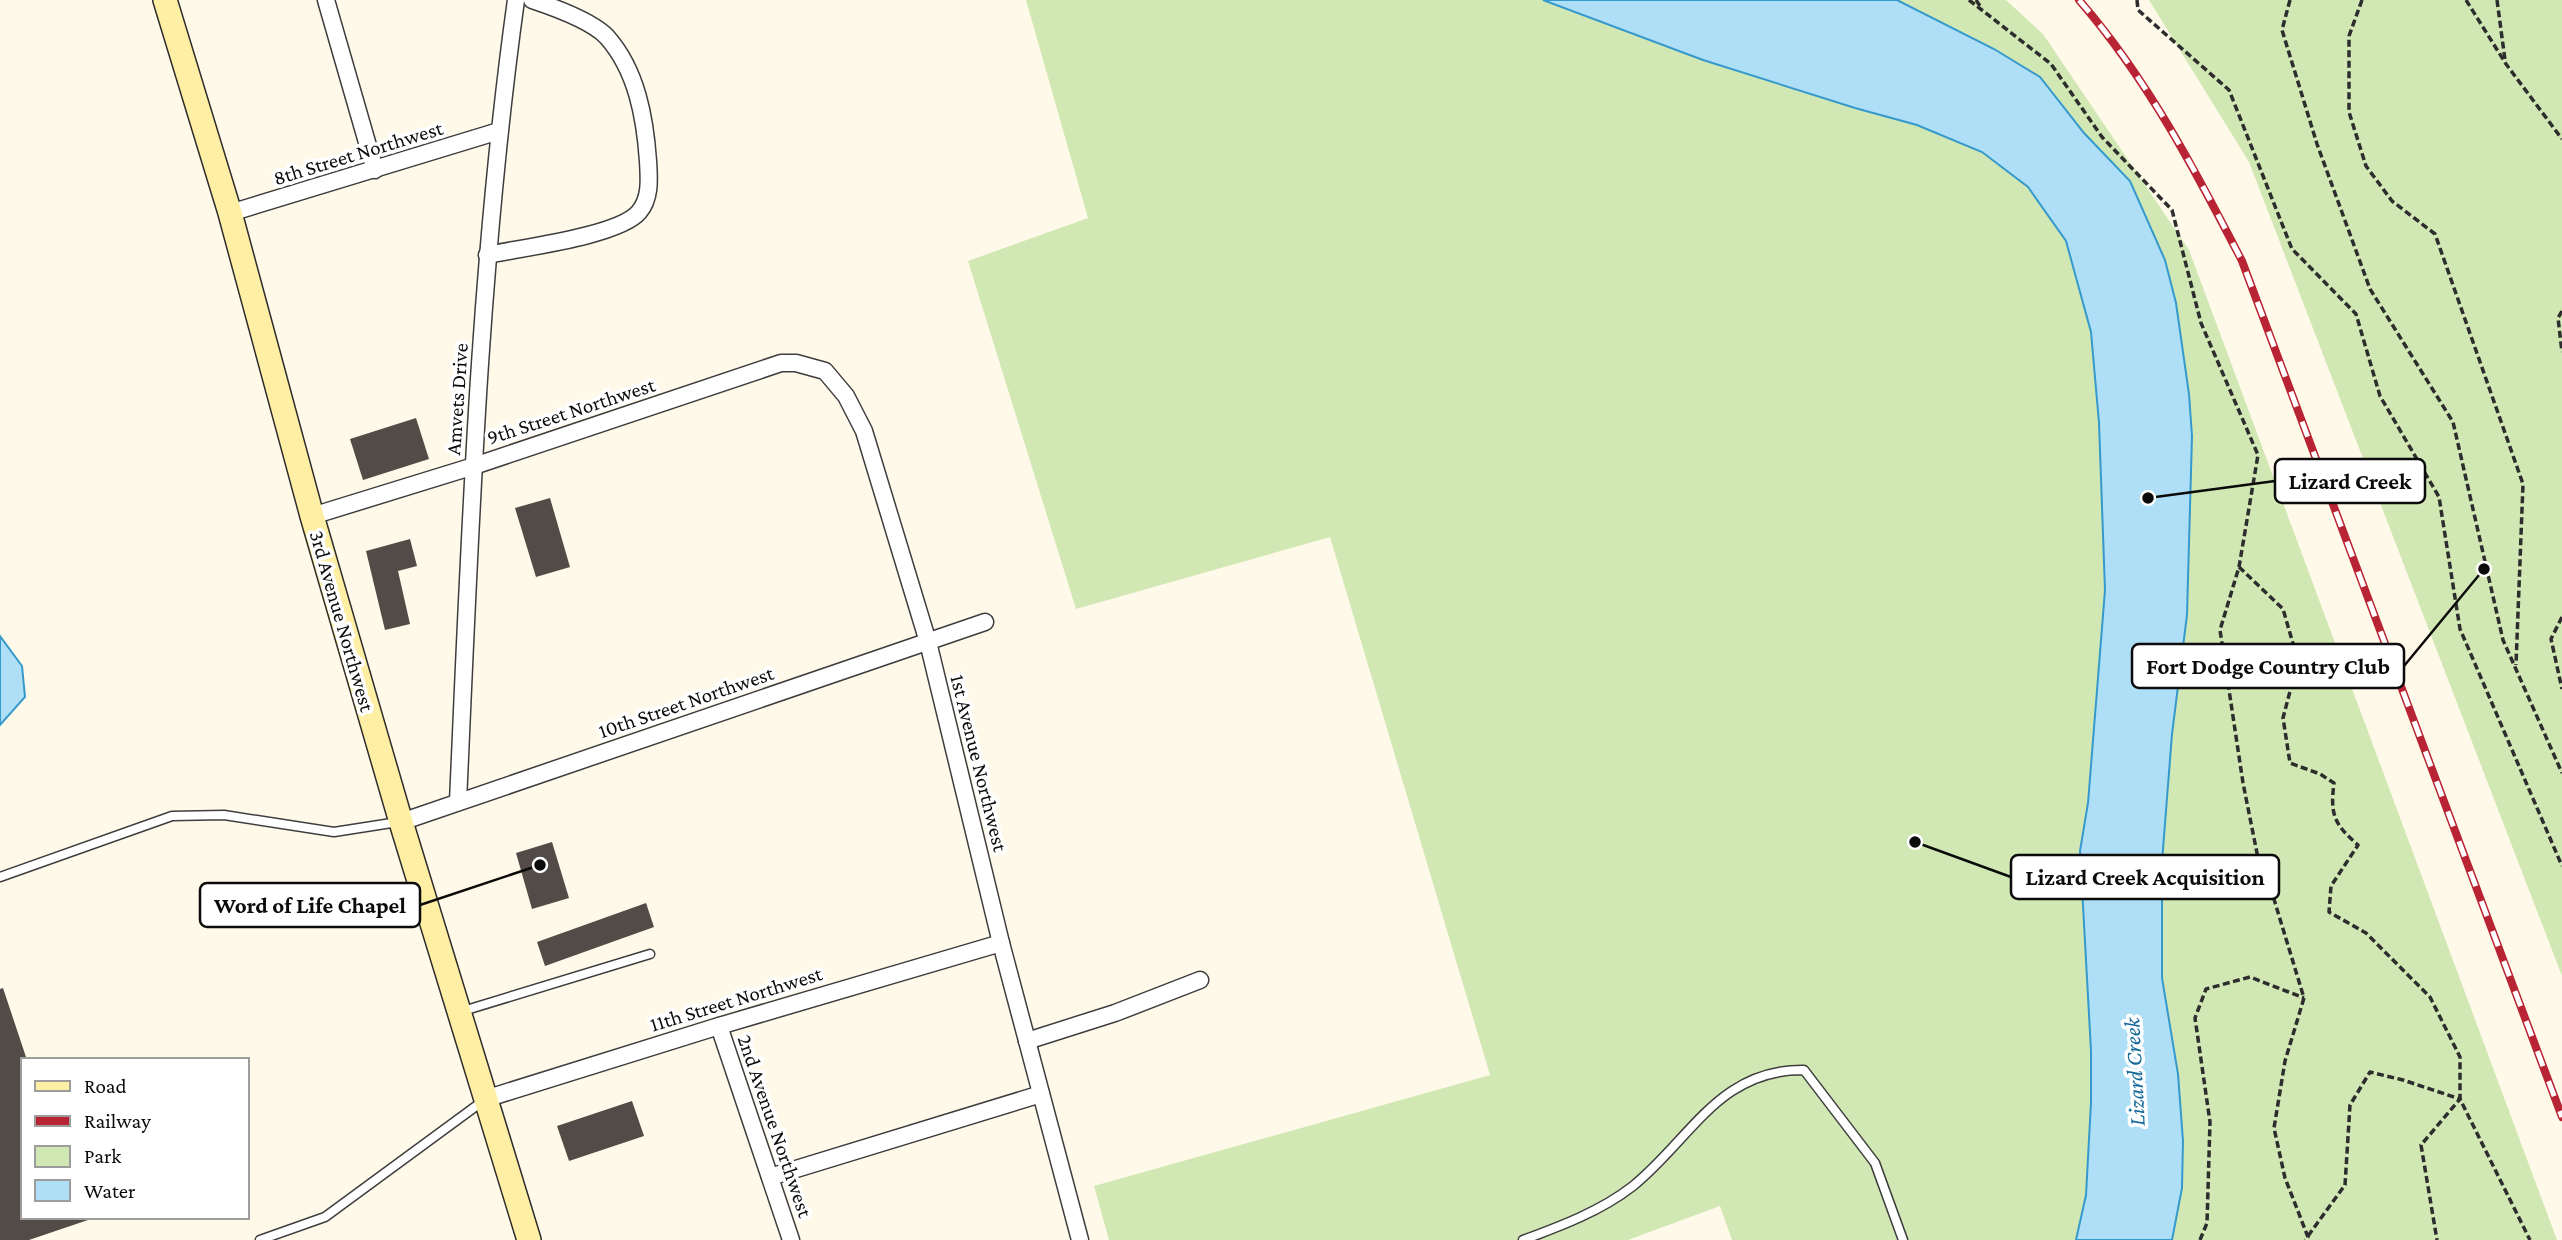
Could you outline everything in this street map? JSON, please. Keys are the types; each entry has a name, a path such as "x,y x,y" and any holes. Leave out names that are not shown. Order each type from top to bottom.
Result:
{"main road":[{"name":"3rd Avenue Northwest","path":"164,0 230,214 312,516 401,822 528,1240"}],"street":[{"path":"326,0 375,170"},
{"name":"Amvets Drive","path":"458,802 487,255 516,0"},
{"path":"487,255 587,235 620,225 639,212 650,188 646,121 631,75 607,36 563,10 532,0"},
{"name":"8th Street Northwest","path":"230,214 499,131"},
{"name":"1st Avenue Northwest","path":"762,370 781,363 810,366 825,371 846,396 864,431 928,642 1000,943 1080,1240"},
{"name":"9th Street Northwest","path":"312,516 474,466 762,370"},
{"name":"10th Street Northwest","path":"401,822 985,622"},
{"name":"11th Street Northwest","path":"485,1099 1000,943"},
{"path":"1027,1041 1115,1013 1200,980"},
{"name":"2nd Avenue Northwest","path":"719,1026 791,1240"},
{"path":"770,1177 1041,1094"}],"lane":[{"path":"0,877 172,816 224,815 334,832 401,822"},
{"path":"460,1012 650,954"},
{"path":"1522,1240 1601,1207 1633,1185 1721,1098 1758,1076 1781,1070 1804,1070 1875,1163 1903,1240"},
{"path":"260,1240 325,1217 485,1099"}],"path":[{"path":"1969,0 2050,64 2102,137 2172,210 2201,323 2258,455 2239,567 2221,630 2243,783 2260,868 2273,896 2304,998 2286,1061 2274,1128 2285,1178 2306,1238"},
{"path":"1976,0 1988,17"},
{"path":"2137,0 2138,10 2229,90 2292,249 2356,314 2380,396 2439,497 2460,629 2562,866"},
{"path":"2290,0 2282,30 2317,144 2370,289 2453,422 2503,640 2562,773"},
{"path":"2362,0 2349,36 2349,112 2366,166 2392,201 2435,234 2523,484 2516,668"},
{"path":"2466,0 2505,64 2562,139"},
{"path":"2497,0 2505,64"},
{"path":"2562,311 2558,318 2562,352"},
{"path":"2239,567 2283,609 2298,661 2283,718 2290,763 2320,774 2334,783 2331,809 2345,834 2358,845 2331,886 2329,912 2366,933 2430,997 2460,1057 2460,1099 2530,1240"},
{"path":"2562,617 2551,639 2562,689"},
{"path":"2200,1240 2207,1223 2210,1122 2195,1017 2206,989 2250,977 2304,998"},
{"path":"2306,1238 2345,1185 2350,1105 2370,1072 2460,1099"},
{"path":"2437,1240 2421,1145 2460,1099"}],"green space":[{"path":"1026,0 2006,0 2043,34 2189,250 2557,1240 1732,1240 1720,1206 1628,1240 1109,1240 1094,1186 1490,1075 1330,537 1076,609 968,261 1088,218"},
{"path":"2149,0 2562,0 2562,976 2249,162"}],"water":[{"path":"1543,0 1897,0 1994,49 2040,77 2084,133 2130,181 2165,260 2176,303 2192,436 2187,615 2172,734 2162,862 2162,978 2178,1074 2183,1141 2182,1188 2172,1240 2076,1240 2086,1195 2091,1102 2091,1051 2080,851 2088,803 2105,590 2099,423 2091,332 2066,241 2028,187 1982,152 1917,125 1703,60"},
{"path":"0,636 22,666 25,697 0,725"}],"building":[{"path":"416,418 429,459 363,480 350,439"},
{"path":"550,498 570,567 536,577 515,508"},
{"path":"410,539 417,566 398,571 410,624 385,630 366,551"},
{"path":"552,842 569,898 532,909 516,853"},
{"path":"646,903 654,927 545,966 537,942"},
{"path":"3,988 26,1058 21,1058 21,1219 88,1219 29,1240 0,1240 0,989"},
{"path":"632,1101 644,1136 569,1161 557,1126"}],"railway":[{"path":"2079,0 2104,30 2148,93 2188,159 2242,261 2562,1117"}],"place":[{"name":"Lizard Creek","path":"2148,498"},
{"name":"Fort Dodge Country Club","path":"2484,569"},
{"name":"Lizard Creek Acquisition","path":"1915,842"},
{"name":"Word of Life Chapel","path":"540,865"}]}
